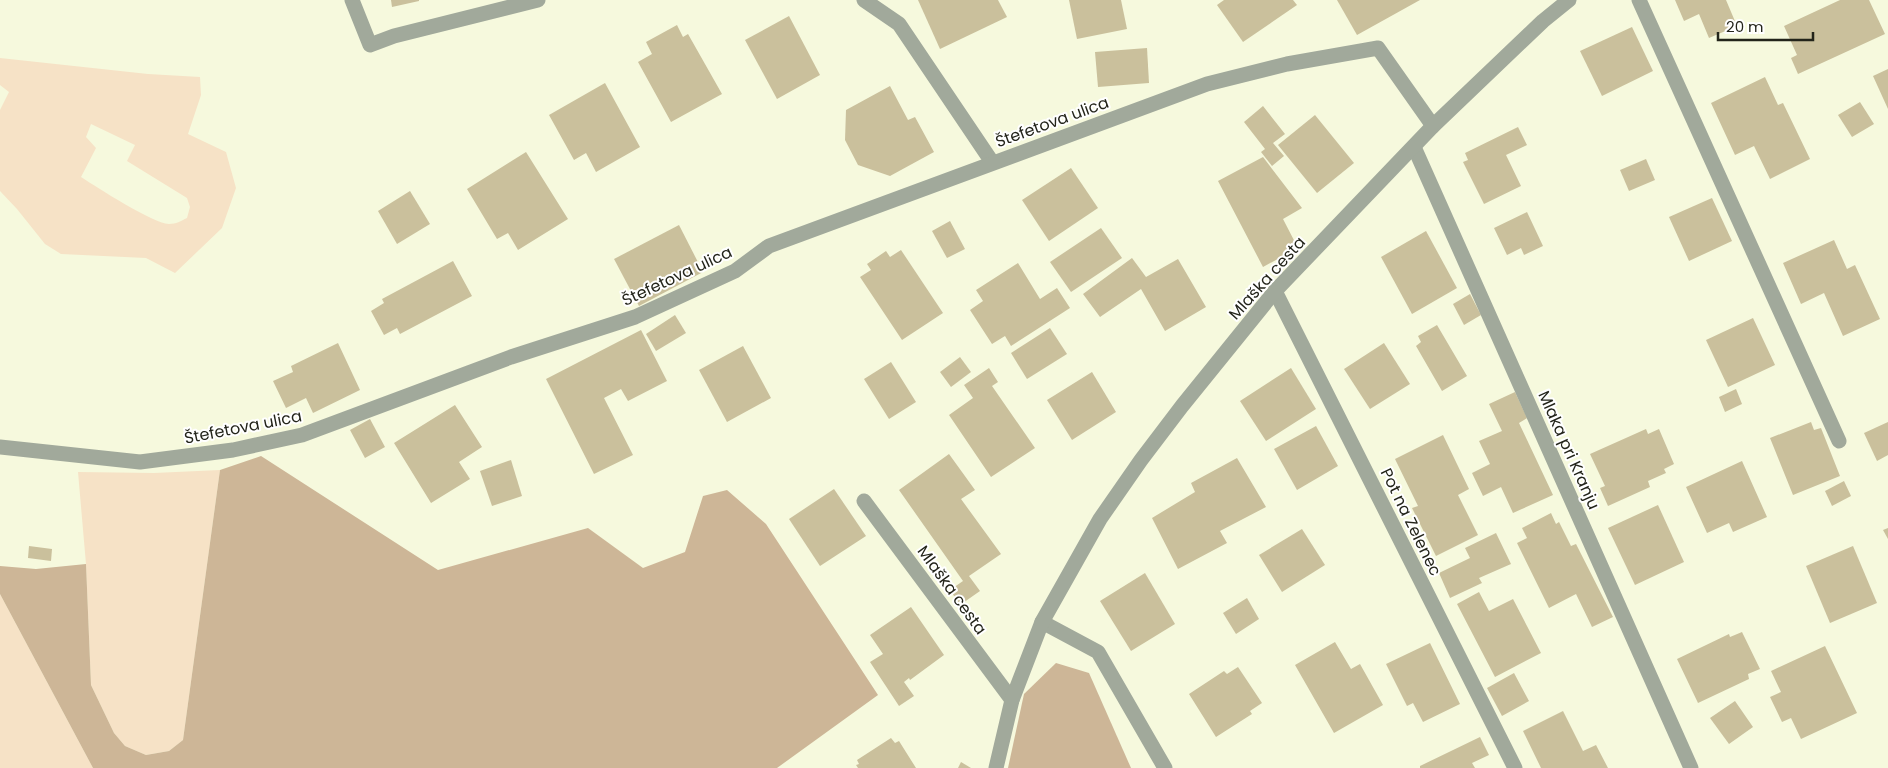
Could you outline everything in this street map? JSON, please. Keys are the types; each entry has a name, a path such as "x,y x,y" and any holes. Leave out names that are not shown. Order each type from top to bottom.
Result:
{"street":[{"path":"352,0 370,45 394,36 538,0"},
{"path":"864,0 899,24 992,162"},
{"name":"Mlaška cesta","path":"996,768 1012,700 1042,622 1100,519 1141,460 1182,406 1276,291 1433,126 1543,21 1569,0"},
{"path":"1639,0 1839,441"},
{"name":"Štefetova ulica","path":"0,447 140,462 233,450 302,435 511,357 634,317 735,270 769,246 992,162 1206,84 1287,64 1378,48 1433,126"},
{"name":"Mlaka pri Kranju","path":"1414,147 1691,768"},
{"name":"Pot na Zelenec","path":"1276,291 1515,768"},
{"name":"Mlaška cesta","path":"864,501 1012,700"},
{"path":"1042,622 1098,652 1165,768"}],"shaded area":[{"path":"0,58 148,74 200,77 201,95 188,134 226,152 236,188 222,228 175,273 146,258 61,254 45,244 0,191 0,110 9,92 0,85","holes":["91,124 135,145 127,161 187,198 190,207 187,218 172,224 150,218 81,177 96,148 86,137"]},
{"path":"261,456 438,570 588,528 643,568 685,552 703,496 727,490 766,524 878,695 777,768 93,768 0,594 0,566 36,569 86,564 91,685 114,733 125,746 146,755 169,751 183,740 220,470"},
{"path":"220,470 183,740 169,751 146,755 125,746 114,733 91,685 86,564 78,472 154,473"},
{"path":"0,594 93,768 0,768"},
{"path":"1056,663 1089,673 1131,768 1008,768 1024,694"}],"building":[{"path":"391,0 419,0 419,1 392,7"},
{"path":"918,0 998,0 1007,17 940,49"},
{"path":"1069,0 1121,0 1127,29 1077,39"},
{"path":"1224,0 1293,0 1297,5 1243,42 1217,5"},
{"path":"1337,0 1420,0 1357,35"},
{"path":"1675,0 1726,0 1737,26 1709,38 1699,14 1684,21"},
{"path":"1840,0 1869,0 1885,34 1798,74 1791,58 1797,55 1784,26"},
{"path":"789,16 820,75 777,99 745,40"},
{"path":"677,25 683,37 688,34 722,94 671,122 638,62 652,54 646,42"},
{"path":"1632,27 1653,71 1602,96 1580,51"},
{"path":"1147,48 1149,83 1098,87 1095,52"},
{"path":"1888,69 1888,109 1873,76"},
{"path":"1765,77 1778,105 1783,103 1810,159 1770,179 1754,146 1735,155 1711,103"},
{"path":"605,83 640,147 596,172 586,153 574,160 549,115"},
{"path":"890,86 908,120 915,117 934,152 890,176 858,165 845,140 846,110"},
{"path":"1860,102 1874,124 1852,137 1838,115"},
{"path":"1263,106 1285,134 1273,143 1284,156 1272,166 1261,152 1265,149 1244,122"},
{"path":"1315,115 1354,163 1317,193 1278,145"},
{"path":"1518,127 1527,145 1506,155 1521,186 1484,204 1463,162 1468,160 1465,153"},
{"path":"526,152 568,219 518,250 508,233 497,239 467,189"},
{"path":"1263,157 1302,208 1283,219 1298,248 1263,267 1218,181"},
{"path":"1646,159 1655,180 1629,191 1620,170"},
{"path":"1071,168 1098,208 1049,241 1022,200"},
{"path":"410,191 430,224 397,244 378,211"},
{"path":"1712,198 1732,241 1689,261 1669,217"},
{"path":"1527,212 1543,246 1524,255 1521,248 1507,255 1494,228"},
{"path":"950,221 965,249 947,258 932,231"},
{"path":"679,225 703,272 639,306 614,259"},
{"path":"1101,228 1122,258 1071,292 1050,262"},
{"path":"1426,231 1457,288 1412,314 1381,257"},
{"path":"1834,240 1847,269 1855,265 1880,319 1843,336 1824,293 1801,304 1783,263"},
{"path":"901,250 943,313 902,340 860,277 871,270 867,264 886,251 890,257"},
{"path":"1132,258 1146,277 1178,259 1206,307 1165,331 1141,289 1100,317 1083,294"},
{"path":"453,261 472,296 400,334 397,328 384,335 371,311 384,303 382,299"},
{"path":"1018,263 1040,299 1057,288 1070,308 1011,346 1005,336 992,344 970,310 983,301 976,290"},
{"path":"1470,294 1481,315 1464,325 1453,304"},
{"path":"675,315 686,333 656,351 646,334"},
{"path":"1753,318 1775,365 1728,387 1706,340"},
{"path":"1437,325 1467,376 1442,391 1416,346 1421,342 1418,336"},
{"path":"1050,328 1067,354 1027,379 1011,353"},
{"path":"641,330 667,381 628,401 621,389 604,398 633,455 594,474 546,379"},
{"path":"338,343 360,390 313,413 306,398 286,408 273,381 293,372 291,366"},
{"path":"1384,343 1410,384 1370,409 1344,369"},
{"path":"743,346 771,398 727,422 699,370"},
{"path":"960,357 971,372 951,387 940,372"},
{"path":"891,362 916,402 889,419 864,379"},
{"path":"989,368 998,382 992,386 1035,448 991,477 949,415 973,398 964,385"},
{"path":"1291,368 1316,409 1266,441 1240,401"},
{"path":"1092,372 1116,412 1072,440 1047,400"},
{"path":"1736,389 1742,404 1725,412 1719,397"},
{"path":"1515,392 1527,418 1519,423 1553,495 1513,513 1501,487 1483,496 1472,473 1490,464 1479,441 1502,431 1489,404"},
{"path":"455,405 482,447 459,462 470,479 431,503 394,443"},
{"path":"370,419 385,447 365,458 350,430"},
{"path":"1811,422 1814,430 1821,428 1840,476 1793,495 1770,438"},
{"path":"1888,422 1888,455 1877,461 1864,433"},
{"path":"1316,426 1338,466 1297,490 1274,449"},
{"path":"1646,429 1648,434 1659,429 1674,464 1664,469 1666,473 1648,481 1650,487 1608,506 1600,488 1605,486 1590,454"},
{"path":"1443,435 1469,489 1458,495 1478,535 1436,556 1412,508 1418,506 1395,459"},
{"path":"949,454 975,490 961,499 1001,554 969,576 980,591 960,605 950,590 963,581 899,490"},
{"path":"1237,458 1266,507 1220,531 1227,543 1178,569 1152,518 1195,492 1191,483"},
{"path":"511,460 522,496 492,506 480,471"},
{"path":"1742,461 1767,517 1733,532 1729,523 1707,533 1686,487"},
{"path":"1844,481 1851,496 1832,506 1825,491"},
{"path":"834,489 866,536 820,566 789,519"},
{"path":"1658,505 1684,562 1635,585 1608,528"},
{"path":"1551,513 1556,524 1559,522 1571,546 1576,544 1613,617 1592,627 1576,594 1549,608 1517,543 1527,538 1522,528"},
{"path":"1888,528 1888,539 1883,530"},
{"path":"1302,529 1325,565 1282,592 1259,555"},
{"path":"1496,533 1511,564 1479,578 1482,583 1450,598 1439,573 1470,558 1465,548"},
{"path":"29,546 52,549 51,561 28,558"},
{"path":"1853,546 1877,603 1830,623 1806,566"},
{"path":"1145,573 1175,624 1131,651 1100,601"},
{"path":"1479,592 1489,611 1513,599 1541,653 1495,677 1457,604"},
{"path":"1247,598 1259,619 1236,634 1223,613"},
{"path":"911,607 944,655 910,680 909,678 904,682 914,696 899,706 870,662 883,654 870,635"},
{"path":"1742,632 1760,669 1748,674 1749,679 1698,703 1677,659 1729,634 1730,637"},
{"path":"1335,642 1351,669 1360,664 1383,705 1334,733 1295,665"},
{"path":"1430,643 1460,704 1423,722 1413,703 1407,706 1386,664"},
{"path":"1825,646 1857,713 1801,739 1791,718 1782,722 1770,697 1781,692 1771,671"},
{"path":"1238,667 1262,703 1250,711 1252,714 1216,737 1189,694 1224,671 1227,674"},
{"path":"1514,673 1529,701 1502,716 1487,688"},
{"path":"1735,701 1753,727 1729,744 1710,718"},
{"path":"1563,711 1583,751 1596,745 1608,768 1541,768 1523,731"},
{"path":"1480,737 1489,755 1472,763 1475,768 1420,768 1420,766"},
{"path":"891,738 895,743 899,741 916,768 858,768 856,765 859,764 857,760"},
{"path":"961,762 971,768 958,768"}]}
